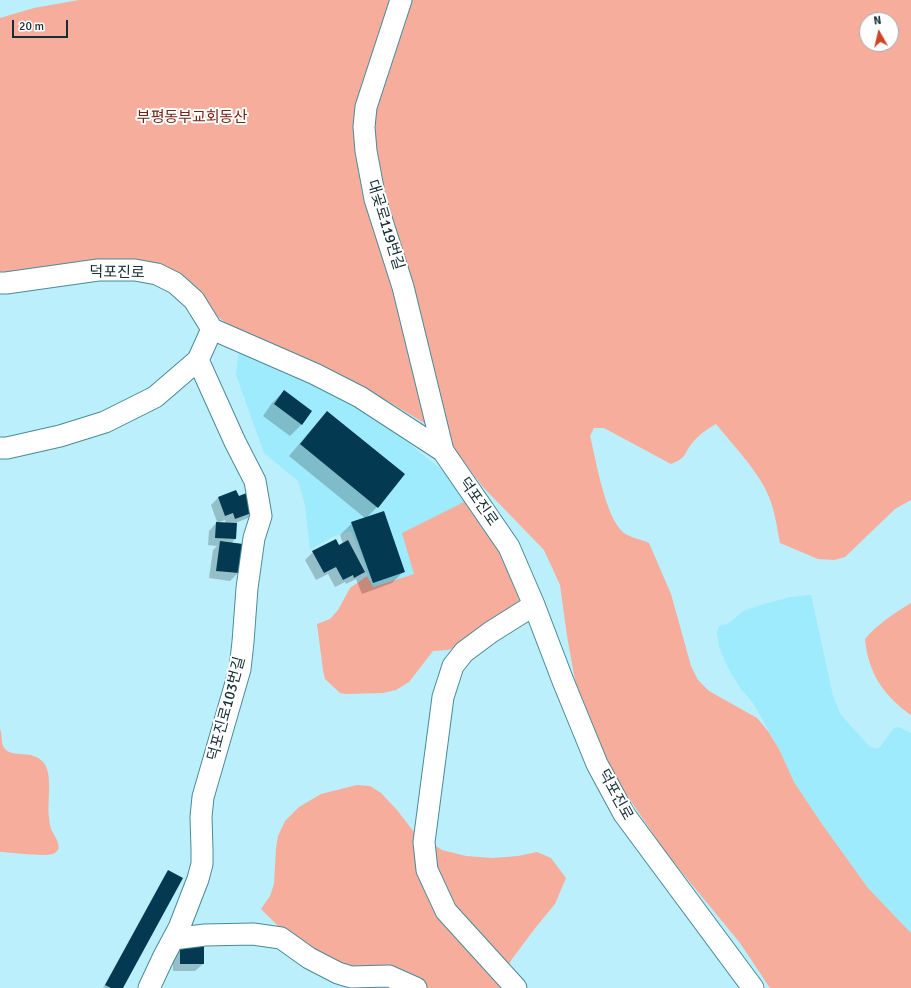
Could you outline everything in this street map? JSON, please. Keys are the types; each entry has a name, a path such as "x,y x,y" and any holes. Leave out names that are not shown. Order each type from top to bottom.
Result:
{"street":[{"name":"대곶로119번길","path":"401,0 366,107 364,127 365,145 375,199 403,287 443,451"},
{"name":"덕포진로","path":"0,283 98,270 135,270 157,274 175,284 194,300 212,329 315,374 360,397 443,451 509,547 597,764 624,814 659,864 753,988"},
{"path":"0,448 7,448 60,436 105,422 155,397 198,360 212,329"},
{"name":"덕포진로103번길","path":"149,988 193,895 201,869 201,817 203,797 240,669 247,588 254,538 261,516 255,481 235,442 198,360"},
{"path":"516,988 446,910 427,870 424,842 443,697 453,666 464,652 491,632 534,606"},
{"path":"173,939 205,935 253,934 281,938 309,958 338,973 351,977 389,976 416,988"}],"shaded area":[{"path":"239,349 320,388 380,421 440,468 468,500 414,574 372,587 351,531 332,537 310,550 305,505 298,481 264,453 236,375"},
{"path":"811,595 833,696 841,715 869,746 876,749 880,747 894,728 898,727 911,733 911,933 868,888 822,824 794,782 779,749 753,703 740,688 728,668 719,647 717,632 719,626 728,624 743,611 790,597"}],"green space":[{"name":"부평동부교회동산","path":"79,0 911,0 911,500 895,509 845,557 834,560 818,559 780,543 773,508 765,488 746,459 716,424 696,439 683,457 671,464 604,428 594,428 590,436 606,502 617,525 624,533 649,543 671,594 691,666 698,680 709,691 757,718 768,731 779,749 794,782 822,824 868,888 911,933 911,988 770,988 740,943 666,853 620,785 593,733 575,680 560,585 544,550 483,487 454,449 426,424 355,382 231,327 218,317 208,302 190,282 53,268 0,272 0,18 34,8"},
{"path":"468,500 492,534 520,602 459,646 448,650 433,651 409,682 396,690 383,693 340,693 325,679 317,624 330,619 338,610 350,588 367,576 373,587 414,574 402,533"},
{"path":"911,603 911,715 901,708 885,692 879,683 870,663 865,639 881,624"},
{"path":"0,729 3,744 8,752 34,756 44,763 47,768 49,781 49,822 59,848 55,853 37,855 0,852"},
{"path":"357,785 370,786 381,793 397,810 414,832 442,850 466,856 493,858 518,856 537,852 551,858 566,878 555,904 512,959 506,970 510,988 428,988 408,975 337,966 281,929 261,909 270,896 274,884 278,836 285,821 299,807 321,794"}],"building":[{"path":"284,390 312,411 302,425 274,404"},
{"path":"327,411 405,474 378,508 300,444"},
{"path":"236,490 239,496 249,492 257,511 235,519 233,513 225,516 218,497"},
{"path":"384,511 405,572 373,583 351,522"},
{"path":"216,522 237,523 236,539 215,538"},
{"path":"336,539 339,545 348,540 365,572 354,578 353,575 343,580 336,567 324,573 312,551"},
{"path":"220,541 243,544 239,573 216,571"},
{"path":"168,870 183,878 123,988 111,988 105,985"},
{"path":"180,947 204,947 204,964 180,964"}]}
